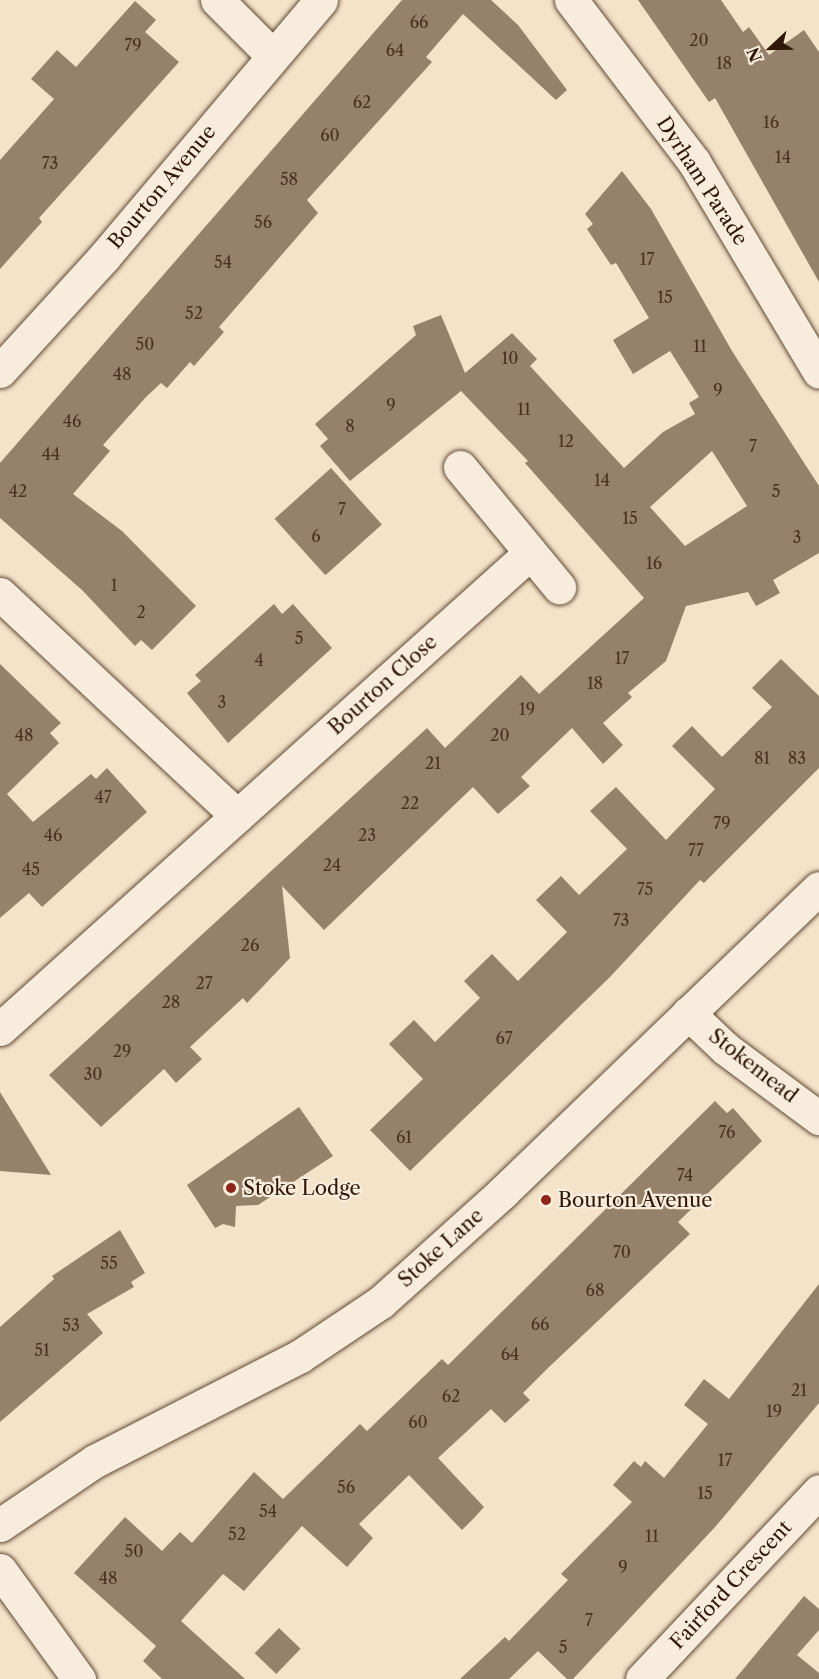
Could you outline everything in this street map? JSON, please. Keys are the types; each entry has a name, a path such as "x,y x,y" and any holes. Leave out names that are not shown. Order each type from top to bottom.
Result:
{"street":[{"path":"217,0 272,55"},
{"name":"Bourton Avenue","path":"0,371 104,257 272,55 321,0"},
{"name":"Dyrham Parade","path":"571,0 694,162 819,372"},
{"path":"459,467 529,554 559,587"},
{"name":"Bourton Close","path":"0,1029 529,554"},
{"path":"0,594 237,816"},
{"name":"Stoke Lane","path":"0,1525 95,1461 300,1356 381,1302 819,888"},
{"name":"Stokemead","path":"688,1013 726,1049 819,1118"},
{"name":"Fairford Crescent","path":"643,1679 819,1491"},
{"path":"0,1570 80,1679"}],"building":[{"path":"402,0 491,0 518,25 567,90 556,100 463,14 426,57 432,62 307,200 318,213 219,327 224,332 194,366 190,362 167,388 161,383 146,397 103,445 110,451 73,494 122,531 196,606 152,650 141,640 135,646 82,590 0,518 0,463"},
{"path":"638,0 721,0 743,32 749,27 769,55 804,30 819,52 819,282 715,98 709,102"},
{"path":"135,1 156,20 145,32 179,62 39,218 42,222 0,269 0,160 54,99 31,79 57,50 76,67"},
{"path":"622,171 651,209 732,351 819,486 819,553 773,580 780,593 756,606 748,592 686,606 666,661 628,693 632,697 603,723 623,745 603,764 572,728 521,777 530,786 498,814 473,787 324,930 282,886 290,958 247,1003 243,998 190,1047 202,1059 176,1083 164,1069 101,1127 49,1075 427,728 445,748 521,675 539,694 644,598 525,463 528,461 461,391 350,481 320,446 328,439 315,424 416,335 413,326 441,315 465,373 512,333 537,359 530,366 624,468 663,432 695,414 689,403 699,397 670,351 633,374 613,340 649,318 616,263 611,265 587,229 593,224 585,214","holes":["712,451 747,506 685,546 650,507"]},
{"path":"331,468 382,524 325,575 275,519"},
{"path":"274,604 282,614 293,604 332,648 228,743 187,693 201,681 195,675"},
{"path":"781,659 819,696 819,768 704,883 700,880 610,977 410,1171 370,1130 423,1079 389,1044 414,1020 435,1042 480,998 464,981 492,954 518,981 567,932 536,900 561,876 579,895 627,849 590,811 616,787 666,840 715,789 672,746 692,726 722,757 772,707 752,688"},
{"path":"0,664 61,723 50,733 59,743 7,794 33,822 91,774 96,779 107,768 147,812 42,907 29,893 0,918"},
{"path":"0,1092 51,1175 0,1171"},
{"path":"715,1101 727,1113 733,1108 762,1141 678,1222 690,1234 523,1393 530,1400 505,1423 491,1409 438,1458 484,1507 462,1530 409,1475 359,1524 373,1538 347,1567 302,1526 244,1591 223,1574 181,1621 245,1679 162,1679 143,1661 156,1646 74,1573 125,1517 162,1551 180,1532 192,1543 254,1472 283,1499 360,1424 367,1431 442,1359 448,1365"},
{"path":"299,1107 333,1156 258,1205 236,1206 235,1227 223,1224 215,1228 187,1185"},
{"path":"120,1230 145,1273 131,1282 134,1287 87,1314 103,1333 0,1422 0,1327 54,1279 52,1276"},
{"path":"819,1284 819,1403 716,1526 573,1679 567,1679 538,1651 509,1679 460,1679 505,1637 509,1641 568,1580 561,1574 632,1502 613,1485 634,1461 641,1467 645,1461 664,1478 708,1424 684,1405 704,1379 729,1399"},
{"path":"804,1596 819,1609 819,1630 797,1655 819,1673 819,1679 735,1679"},
{"path":"279,1628 301,1649 276,1674 255,1653"}],"place":[{"name":"Stoke Lodge","path":"231,1188"},
{"name":"Bourton Avenue","path":"546,1200"}]}
